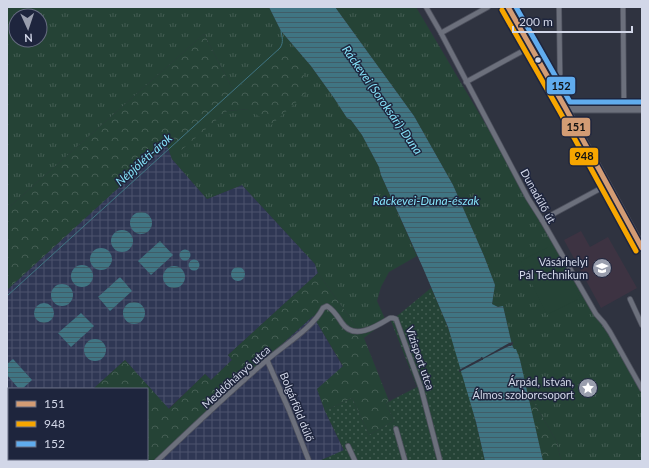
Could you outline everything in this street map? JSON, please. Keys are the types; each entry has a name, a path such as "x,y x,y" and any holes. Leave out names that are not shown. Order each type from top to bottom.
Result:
{"street":[{"name":"Dunadűlő út","path":"426,7 528,198 588,302 610,332 642,389"},
{"path":"441,33 488,7"},
{"path":"508,7 642,248"},
{"path":"552,84 558,80 560,74 559,7"},
{"path":"623,7 624,109"},
{"path":"466,82 530,47"},
{"path":"566,109 642,109"},
{"path":"542,220 607,185"},
{"path":"630,299 642,324"},
{"name":"Meddőhányó utca","path":"156,461 267,360 301,333 320,315 323,308 327,306"},
{"name":"Vízisport utca","path":"327,306 331,308 347,329 356,332 365,331 390,318 396,318 421,388 440,461"},
{"name":"Bolgárföld dűlő","path":"267,360 309,461"},
{"path":"396,429 404,461"},
{"path":"348,446 354,461"}],"shaded area":[{"path":"164,146 168,148 172,159 207,199 242,185 315,264 318,273 228,355 232,360 211,380 205,374 168,409 125,360 94,388 8,388 8,398 7,290"},
{"name":"Vásárhelyi Pál Technikum","path":"581,231 590,247 608,237 637,288 601,308 564,240"},
{"path":"313,316 343,367 317,389 325,411 344,451 319,461 153,461"}],"green space":[{"path":"7,7 269,7 281,31 311,66 347,118 351,120 362,135 379,167 381,175 417,256 389,272 381,287 377,301 386,321 364,338 318,273 315,264 242,185 207,199 172,159 168,148 164,146 178,152 227,111 249,109 234,92 204,34 7,209"},
{"path":"335,7 416,7 642,388 642,461 561,461 557,442 533,401 529,402 520,360 512,345 503,306 498,307 492,304 495,285 453,185 414,116"},
{"path":"204,34 234,92 286,43 311,89 271,125 249,109 227,111 178,153 164,146 7,290 7,209"},
{"path":"550,246 580,298 547,315 521,261"},
{"path":"318,273 364,338 389,401 386,403 394,421 369,435 352,398 325,411 317,389 343,366 313,316 153,461 7,461 7,397 8,460 148,460 148,388 94,388 125,360 169,409 205,374 211,380 232,360 228,355"},
{"path":"431,288 448,328 459,361 473,410 485,461 319,461 344,450 325,411 352,398 369,435 394,421 386,403 417,387 391,321"},
{"path":"533,401 557,442 561,461 543,461 529,402"}],"water":[{"name":"Ráckevei-Duna-észak","path":"269,7 335,7 414,116 453,185 484,256 495,285 492,304 498,307 503,306 512,345 514,349 516,349 520,360 543,461 485,461 476,422 448,327 381,175 379,167 362,135 351,120 347,118 311,66 281,31"},
{"path":"141,212 149,215 152,223 149,231 141,234 133,231 130,223 133,215"},
{"path":"122,230 130,233 133,241 130,249 122,252 114,249 111,241 114,233"},
{"path":"160,241 173,255 151,275 138,261"},
{"path":"101,248 109,251 112,259 109,267 101,270 93,267 90,259 93,251"},
{"path":"185,249 189,251 191,255 189,259 185,261 181,259 179,255 181,251"},
{"path":"194,259 198,261 200,265 198,269 194,271 190,269 188,265 190,261"},
{"path":"82,265 90,268 93,276 90,284 82,287 74,284 71,276 74,268"},
{"path":"170,266 178,266 185,273 185,281 178,288 170,288 163,281 163,273"},
{"path":"238,267 243,269 245,274 243,279 238,281 233,279 231,274 233,269"},
{"path":"120,277 132,291 110,311 98,297"},
{"path":"62,284 70,287 73,295 70,303 62,306 54,303 51,295 54,287"},
{"path":"134,302 138,303 144,309 144,317 138,323 134,324 130,323 124,317 123,313 124,309 130,303"},
{"path":"40,303 48,303 54,309 54,317 48,323 40,323 34,317 34,309"},
{"path":"81,313 94,326 71,347 58,333"},
{"path":"95,339 103,342 106,350 103,358 95,361 87,358 84,350 87,342"},
{"path":"13,359 32,380 23,388 18,388 7,375 7,364"}],"pier":[{"path":"513,342 511,346 459,372 459,370 481,357 483,358"}],"waterway":[{"name":"Népjóléti-árok","path":"7,296 280,48 282,42 281,31"}],"transit line":[{"name":"151","path":"508,7 642,248"},
{"name":"152","path":"516,7 570,102 642,102"},
{"name":"948","path":"502,10 636,251"}],"place":[{"name":"Vásárhelyi Pál Technikum","path":"602,268"},
{"name":"Árpád, István, Álmos szoborcsoport","path":"588,388"}],"water label":[{"name":"Ráckevei (Soroksári)-Duna","path":"382,100"}]}
